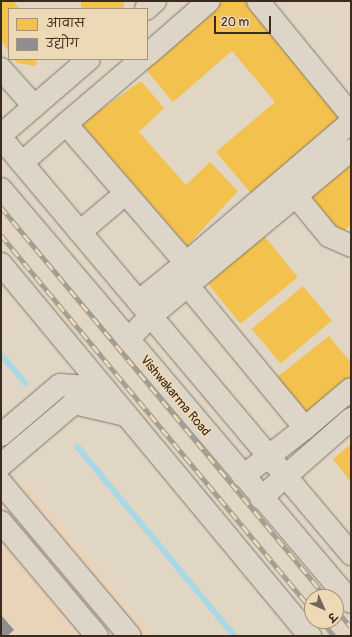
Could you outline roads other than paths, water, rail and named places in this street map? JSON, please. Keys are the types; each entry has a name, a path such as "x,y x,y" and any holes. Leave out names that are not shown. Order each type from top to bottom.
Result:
{"street":[{"path":"147,8 155,1"},
{"path":"148,54 209,1"},
{"path":"258,1 351,115"},
{"path":"88,60 1,136 22,163 351,554"},
{"path":"22,163 141,60"},
{"path":"1,69 34,106"},
{"path":"127,340 145,309 186,263 351,122"},
{"path":"66,124 124,194 186,263"},
{"path":"145,309 188,286 351,150"},
{"name":"Vishwakarma Road","path":"1,189 127,340 351,602"},
{"path":"80,232 124,194"},
{"path":"296,196 329,236 351,246"},
{"path":"1,264 310,636"},
{"path":"188,286 305,428"},
{"path":"1,435 60,386 104,388"},
{"path":"243,476 305,428 351,389"},
{"path":"1,465 74,403 126,415"},
{"path":"262,498 351,419"},
{"path":"1,484 130,636"},
{"path":"1,522 97,636"}],"waterway":[{"path":"1,354 25,383"},
{"path":"78,447 235,636"}],"railway":[{"path":"1,207 319,589"},
{"path":"1,235 304,599"},
{"path":"344,619 351,627"},
{"path":"328,629 334,636"}]}
